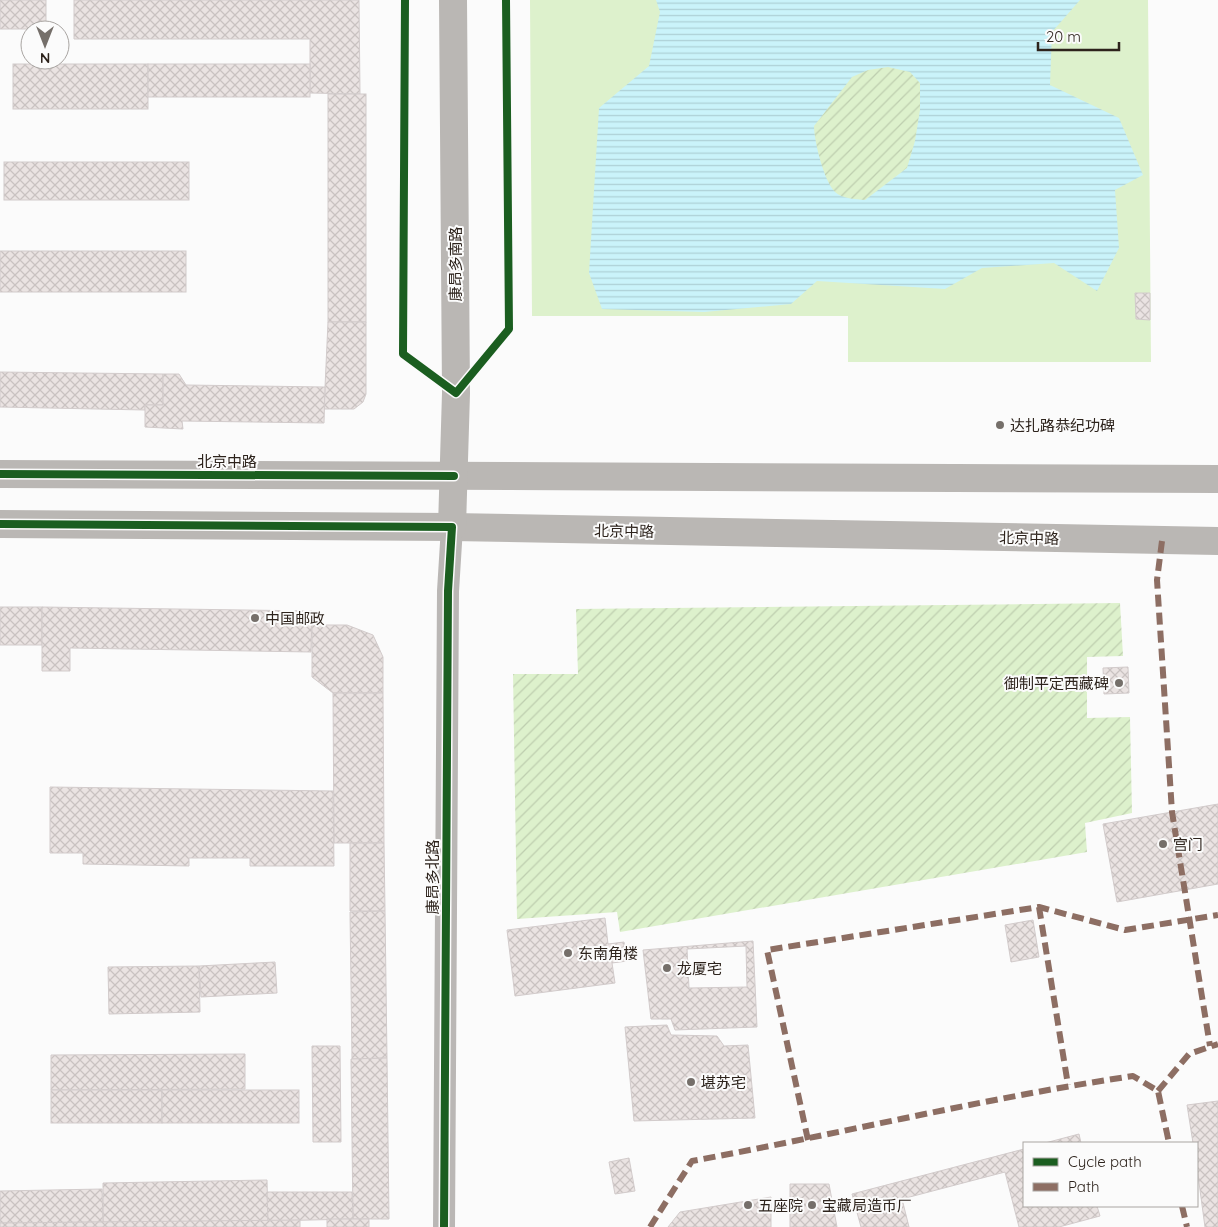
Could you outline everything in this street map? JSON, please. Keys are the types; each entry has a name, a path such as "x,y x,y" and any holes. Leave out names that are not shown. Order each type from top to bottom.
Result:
{"main road":[{"name":"康昂多南路","path":"452,528 456,393 453,0"},
{"name":"北京中路","path":"0,474 1218,479"},
{"name":"北京中路","path":"0,524 452,528 1218,541"}],"street":[{"name":"康昂多北路","path":"444,1227 448,591 452,528"}],"green space":[{"path":"530,0 1148,0 1151,362 848,362 848,316 532,316"},
{"path":"888,67 910,72 920,83 920,110 915,141 907,168 865,200 845,197 835,192 823,170 817,151 814,126 852,77 868,70"},
{"path":"1120,603 1123,656 1087,657 1087,718 1130,717 1132,813 1085,823 1087,852 620,932 617,912 517,919 513,674 578,674 576,609"}],"water":[{"path":"656,0 1080,0 1052,32 1050,85 1119,118 1143,175 1115,190 1119,248 1097,291 1054,263 982,268 945,289 817,281 791,304 704,312 602,309 589,273 599,108 649,66 660,12","holes":["888,67 910,72 920,83 920,110 915,141 907,168 865,200 841,196 835,192 827,179 818,151 814,126 852,77 868,70"]}],"building":[{"path":"0,0 46,0 46,20 20,20 20,29 0,29"},
{"path":"74,0 359,0 360,94 310,93 310,39 74,39"},
{"path":"13,64 20,64 20,70 70,70 70,64 148,64 148,109 13,109"},
{"path":"148,64 310,64 310,97 148,97"},
{"path":"328,94 366,94 366,322 328,322"},
{"path":"4,162 189,162 189,200 4,200"},
{"path":"0,251 186,251 186,292 0,292"},
{"path":"1135,293 1150,293 1150,320 1136,319"},
{"path":"328,322 366,322 366,394 363,402 354,409 324,409"},
{"path":"0,372 163,374 163,405 145,405 145,410 0,407"},
{"path":"163,374 179,374 186,385 325,387 324,423 182,421 183,429 145,427 145,405 163,405"},
{"path":"0,607 42,607 42,645 0,645"},
{"path":"42,607 312,611 311,652 70,648 70,671 42,671"},
{"path":"312,625 347,625 373,635 383,657 383,693 333,693 312,677"},
{"path":"1128,667 1129,693 1104,694 1103,668"},
{"path":"333,693 383,693 384,843 334,843"},
{"path":"50,787 333,791 334,866 250,866 250,858 189,858 189,866 83,864 83,853 50,853"},
{"name":"宫门","path":"1218,804 1218,884 1117,902 1103,824"},
{"path":"350,843 384,843 385,911 350,911"},
{"path":"385,911 387,1058 352,1059 350,912"},
{"name":"东南角楼","path":"605,918 608,944 624,942 627,961 612,963 615,983 515,996 507,930"},
{"path":"1033,920 1039,957 1011,962 1005,925"},
{"name":"龙厦宅","path":"753,941 757,1027 675,1030 671,1019 651,1019 643,950","holes":["746,946 747,987 689,988 687,949"]},
{"path":"275,962 277,993 201,997 199,966"},
{"path":"199,966 200,1012 109,1014 108,967"},
{"name":"堪苏宅","path":"667,1025 671,1035 717,1036 724,1046 748,1045 755,1118 634,1121 625,1027"},
{"path":"312,1046 340,1046 341,1142 313,1142"},
{"path":"245,1054 245,1089 51,1090 51,1055"},
{"path":"387,1058 389,1219 353,1219 351,1059"},
{"path":"51,1090 162,1090 162,1123 51,1123"},
{"path":"162,1090 299,1090 299,1123 162,1123"},
{"path":"1218,1101 1218,1227 1205,1227 1198,1175 1198,1142 1193,1142 1187,1105"},
{"path":"1079,1134 1081,1142 1049,1142"},
{"path":"1023,1149 1023,1207 1097,1207 1100,1216 1059,1227 1019,1227 1005,1172 902,1199 909,1227 861,1227 852,1194"},
{"path":"629,1158 635,1191 615,1194 609,1162"},
{"path":"267,1180 268,1221 103,1222 103,1183"},
{"name":"宝藏局造币厂","path":"790,1184 829,1184 837,1227 790,1227"},
{"path":"102,1189 103,1222 0,1223 0,1191"},
{"path":"267,1192 352,1192 353,1219 268,1221"},
{"name":"五座院","path":"771,1197 771,1227 668,1227 680,1212"},
{"path":"327,1219 369,1219 369,1227 327,1227"},
{"path":"300,1220 300,1227 0,1227 0,1223"}],"marked path":[{"path":"1162,541 1157,580 1172,812 1210,1046"},
{"path":"1039,907 1068,1085"},
{"path":"808,1140 767,950 1039,907 1125,930 1218,915"},
{"path":"1158,1091 1189,1054 1218,1044"},
{"path":"650,1227 692,1161 967,1105 1078,1085 1133,1076 1158,1091 1169,1142"},
{"path":"1182,1207 1187,1227"}],"cycle path":[{"path":"405,0 403,354 456,393 509,329 506,0"},
{"path":"0,474 454,476"},
{"path":"0,524 452,527 448,591 444,1227"}],"place":[{"name":"达扎路恭纪功碑","path":"1000,425"},
{"name":"中国邮政","path":"255,618"},
{"name":"御制平定西藏碑","path":"1119,683"},
{"name":"宫门","path":"1163,844"},
{"name":"东南角楼","path":"568,953"},
{"name":"龙厦宅","path":"667,968"},
{"name":"堪苏宅","path":"691,1082"},
{"name":"五座院","path":"748,1205"},
{"name":"宝藏局造币厂","path":"812,1205"}]}
